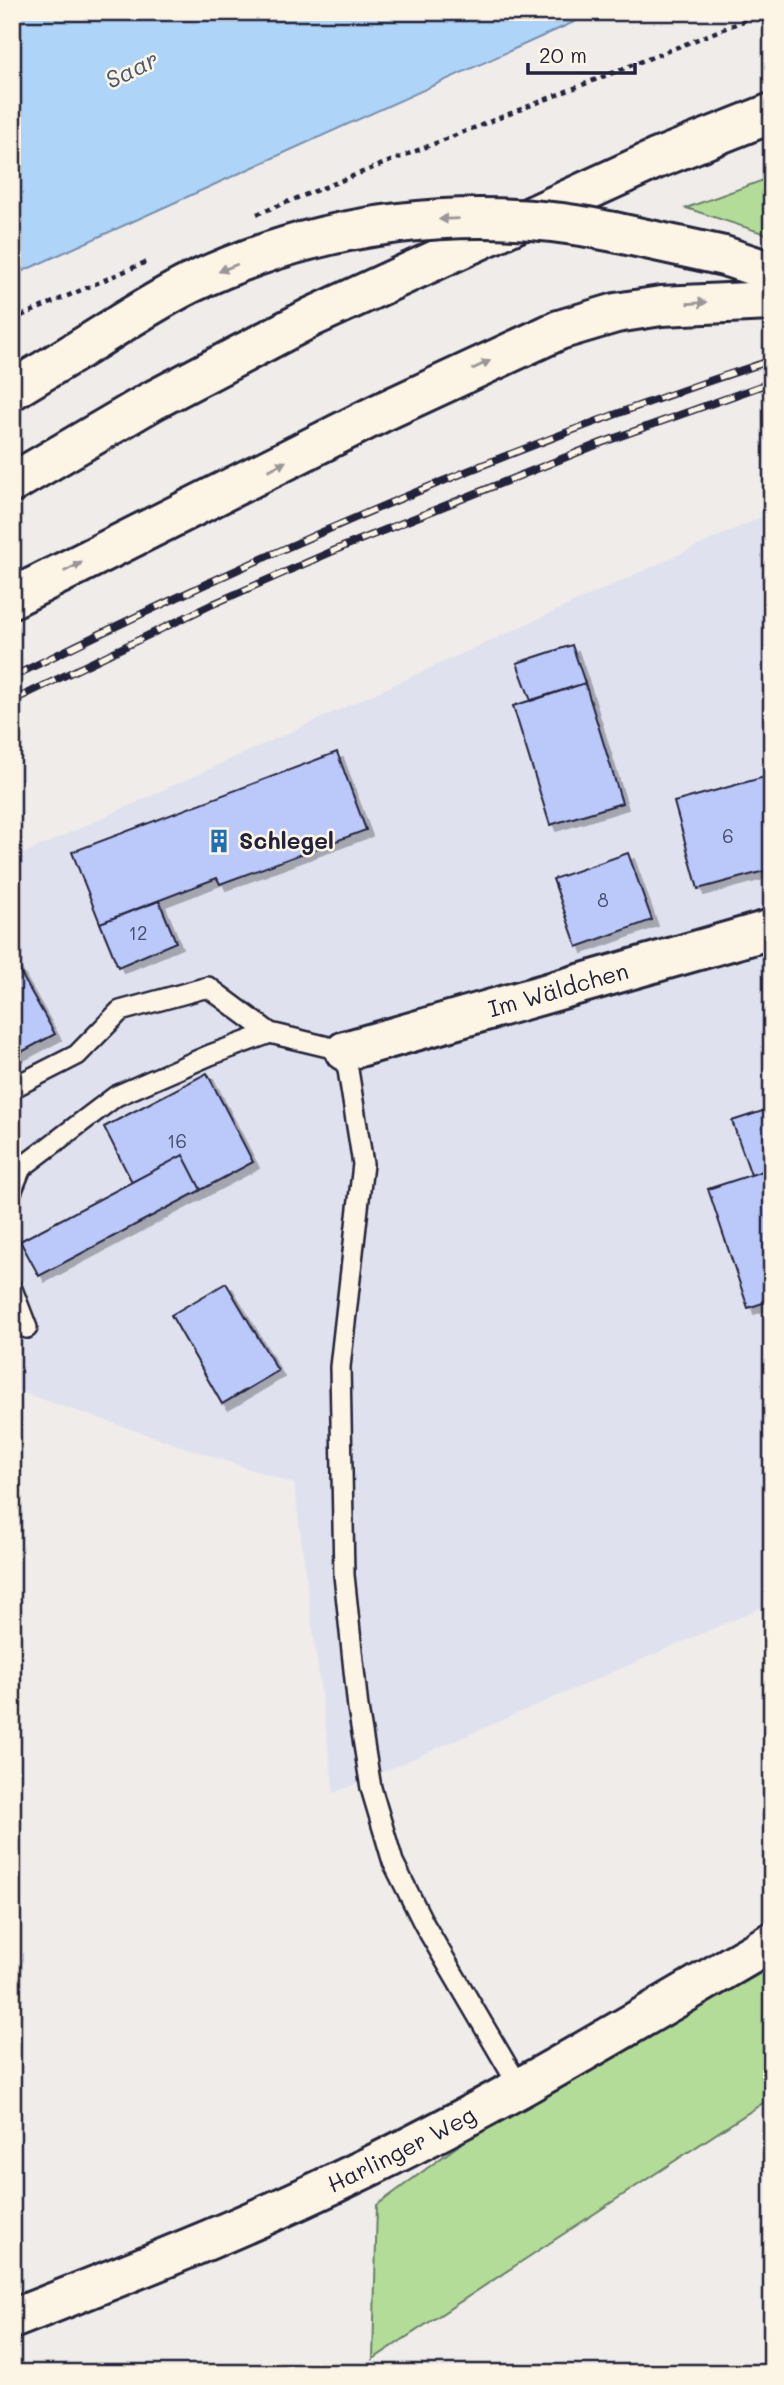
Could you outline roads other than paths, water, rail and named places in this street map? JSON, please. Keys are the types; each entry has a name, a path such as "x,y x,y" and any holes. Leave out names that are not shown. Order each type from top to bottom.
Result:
{"street":[{"path":"12,483 152,401 312,317 656,159 772,113"},
{"path":"12,390 150,305 190,284 271,252 341,233 402,223 481,218 550,220 724,256 772,272"},
{"path":"12,598 380,413 559,330 616,313 661,306 772,300"},
{"name":"Im Wäldchen","path":"345,1051 772,929"},
{"name":"Harlinger Weg","path":"12,2319 238,2227 355,2174 520,2088 772,1942"}],"lane":[{"path":"12,1088 77,1055 120,1011 208,987 270,1033 345,1051 363,1164 340,1367 344,1575 358,1708 371,1788 393,1861 424,1924 520,2088"},
{"path":"12,1190 21,1168 116,1096 210,1055 270,1033"},
{"path":"12,1289 27,1328"}],"water":[{"name":"Saar","path":"12,12 596,12 12,276"}],"railway":[{"path":"12,677 291,545 481,465 674,393 772,360"},
{"path":"12,701 213,604 340,548 601,443 772,382"}],"place":[{"name":"Schlegel","path":"219,841"}]}
